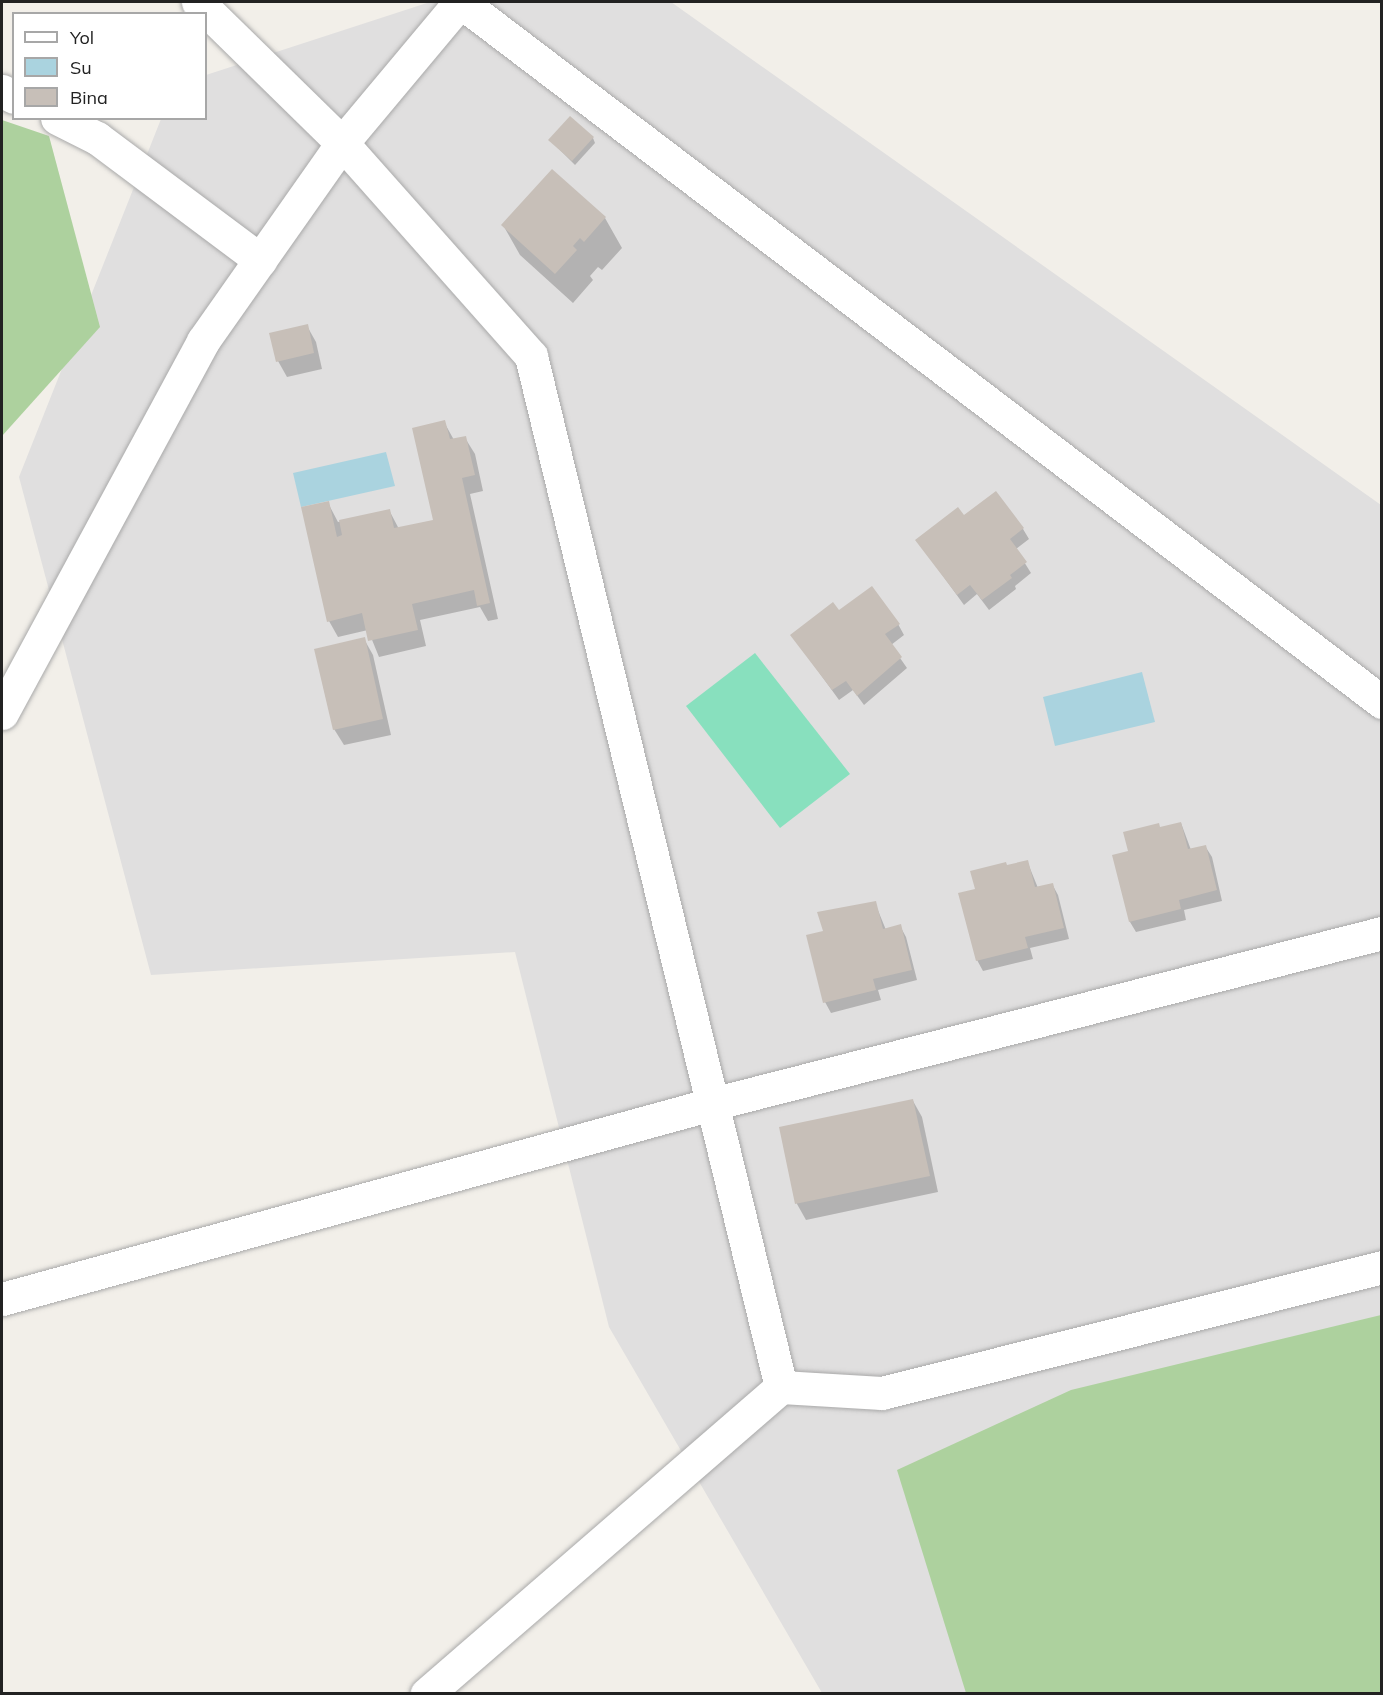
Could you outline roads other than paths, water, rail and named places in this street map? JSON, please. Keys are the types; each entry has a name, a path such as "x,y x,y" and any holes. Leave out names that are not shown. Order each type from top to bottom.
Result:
{"street":[{"path":"198,2 342,143 531,356 781,1387"},
{"path":"2,713 203,341 342,143 461,2 1382,702"},
{"path":"61,120 97,138 260,260"},
{"path":"2,1299 712,1104 1382,933"},
{"path":"426,1694 781,1387 882,1393 1382,1266"}],"water":[{"path":"386,452 395,486 301,507 293,473"},
{"path":"1142,672 1155,722 1055,746 1043,697"}]}
